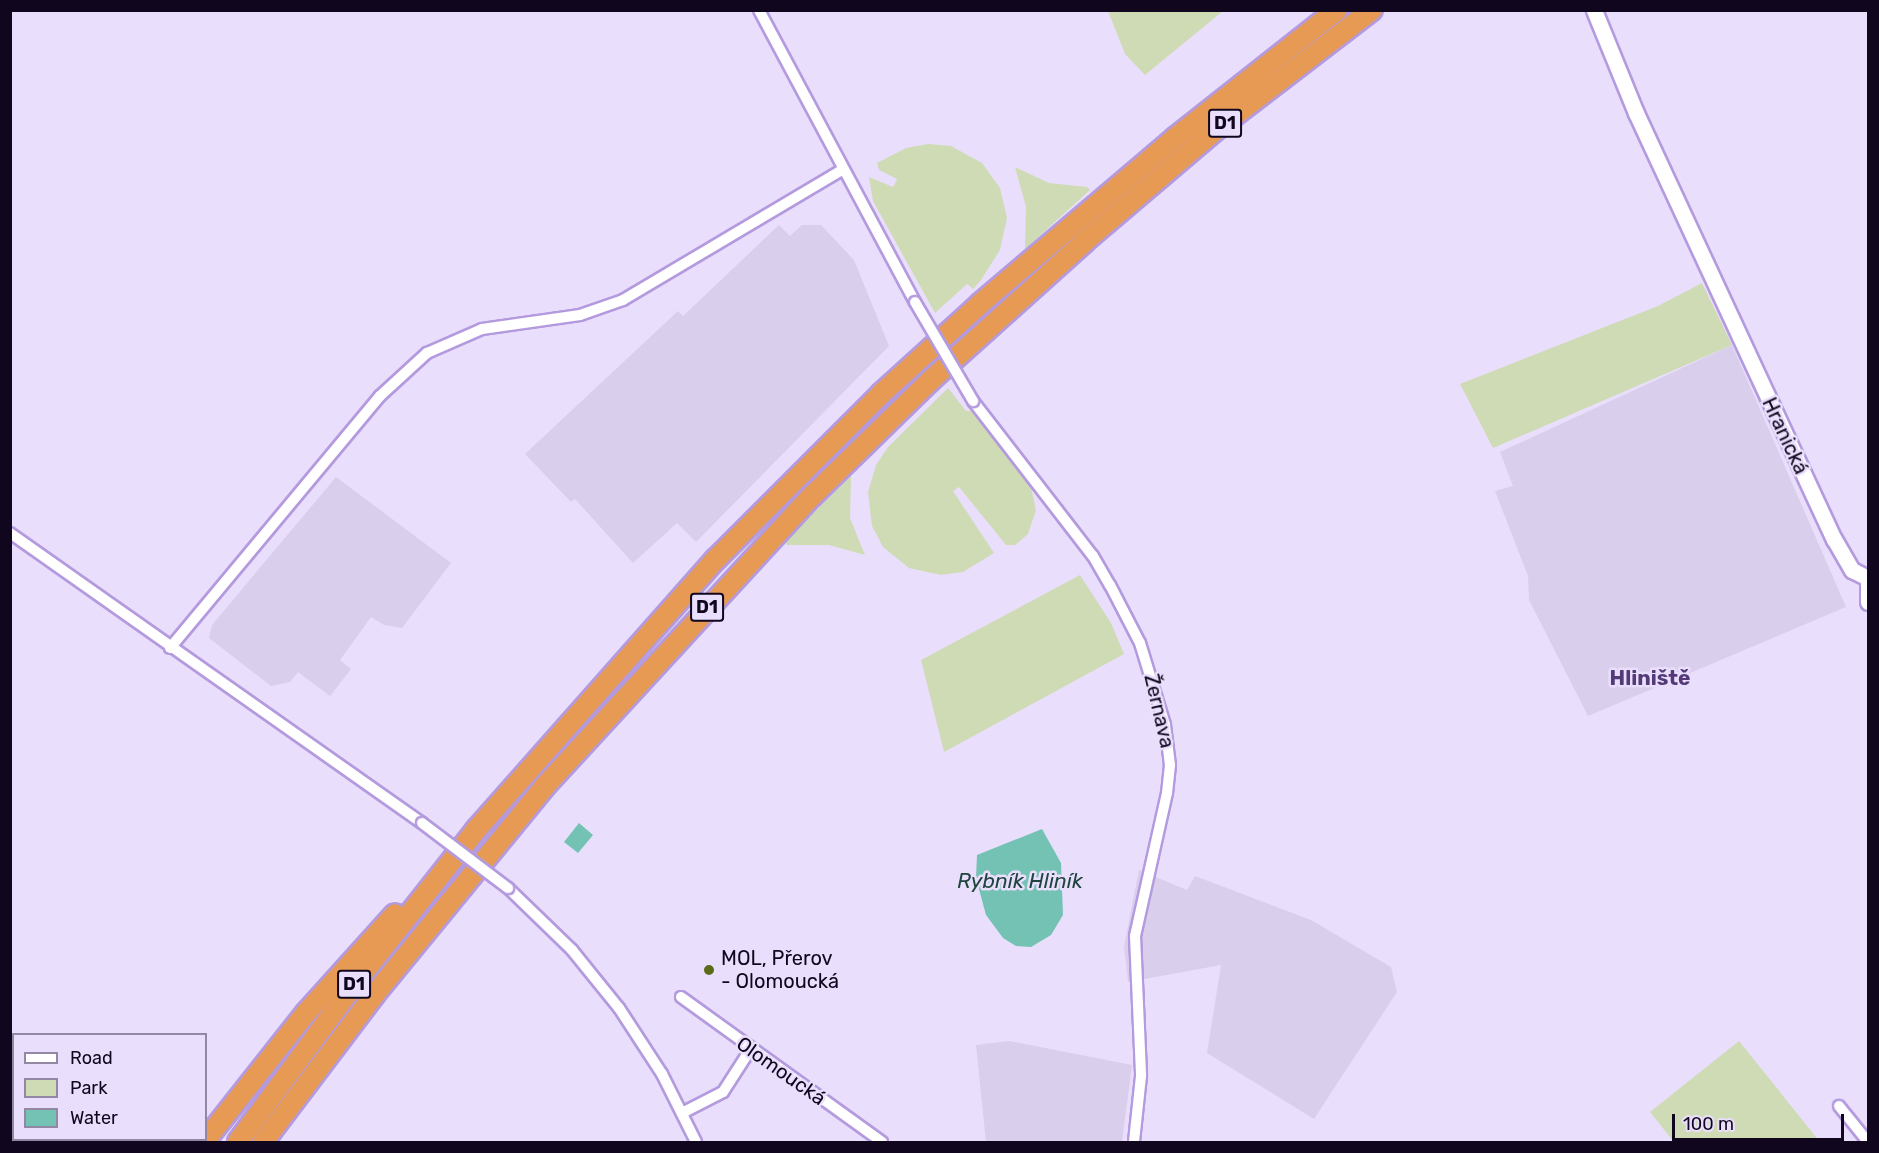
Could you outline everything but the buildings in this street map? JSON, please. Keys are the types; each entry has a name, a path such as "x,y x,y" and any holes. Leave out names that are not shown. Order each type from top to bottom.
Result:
{"highway":[{"name":"D1","path":"238,1143 356,982 476,830 716,559 882,393 1085,214 1338,10"},
{"name":"D1","path":"263,1143 381,986 544,786 812,496 931,380 1084,242 1218,128 1372,10"},
{"path":"207,1139 306,1013 476,830"},
{"path":"274,1143 299,1093"}],"main road":[{"name":"Hranická","path":"1594,10 1705,262 1834,539 1852,570 1868,578"},
{"path":"1868,578 1869,602"}],"street":[{"name":"Žernava","path":"759,10 842,170 915,302 973,400 1093,556 1140,643 1165,724 1170,765 1167,793 1135,936 1141,1076 1134,1143"},
{"path":"170,648 380,396 427,353 482,329 580,315 624,300 842,170"},
{"path":"10,533 170,648 422,823 508,888 564,941 605,990 648,1051 696,1143"},
{"path":"1868,578 1869,572"},
{"name":"Olomoucká","path":"681,997 750,1050 882,1143"},
{"path":"682,1113 723,1092 750,1050"},
{"path":"1839,1106 1864,1127 1869,1142"}],"shaded area":[{"path":"779,225 790,236 802,225 821,225 854,260 889,346 696,542 677,523 633,563 575,499 571,502 525,454 678,311 683,316"},
{"path":"1732,345 1846,607 1588,716 1529,600 1528,576 1495,491 1513,486 1500,452"},
{"path":"336,477 451,563 402,628 384,625 371,617 340,660 351,669 330,696 298,672 290,682 271,686 209,638 212,625"},
{"path":"1139,870 1187,890 1195,876 1311,920 1391,967 1397,992 1314,1119 1207,1053 1221,965 1128,982 1124,947"},
{"path":"1009,1041 1132,1065 1122,1142 986,1142 976,1045"}],"green space":[{"path":"1108,11 1223,11 1145,75 1125,54"},
{"path":"928,144 951,146 982,163 1000,188 1007,218 1000,250 981,280 973,289 967,284 935,313 873,201 869,177 893,187 897,179 879,170 877,163 906,148"},
{"path":"1015,167 1049,183 1087,187 1090,190 1025,249 1026,207"},
{"path":"1702,283 1732,345 1493,448 1460,384 1658,306"},
{"path":"948,388 966,411 972,411 1031,487 1036,510 1028,534 1015,545 1006,545 959,487 953,491 994,553 963,572 941,575 909,568 883,547 872,526 868,492 876,465 888,447"},
{"path":"851,476 850,518 865,555 829,545 787,545 785,541"},
{"path":"1080,575 1111,623 1124,654 944,752 921,660"},
{"path":"1739,1041 1820,1142 1674,1142 1650,1112"}],"water":[{"path":"579,823 593,835 578,853 564,842"},
{"name":"Rybník Hliník","path":"1042,829 1061,863 1063,915 1051,935 1031,947 1016,946 1003,938 986,915 976,878 977,855"}],"place":[{"name":"MOL, Přerov - Olomoucká","path":"709,970"}],"district":[{"name":"Hliniště","path":"1650,678"}]}
